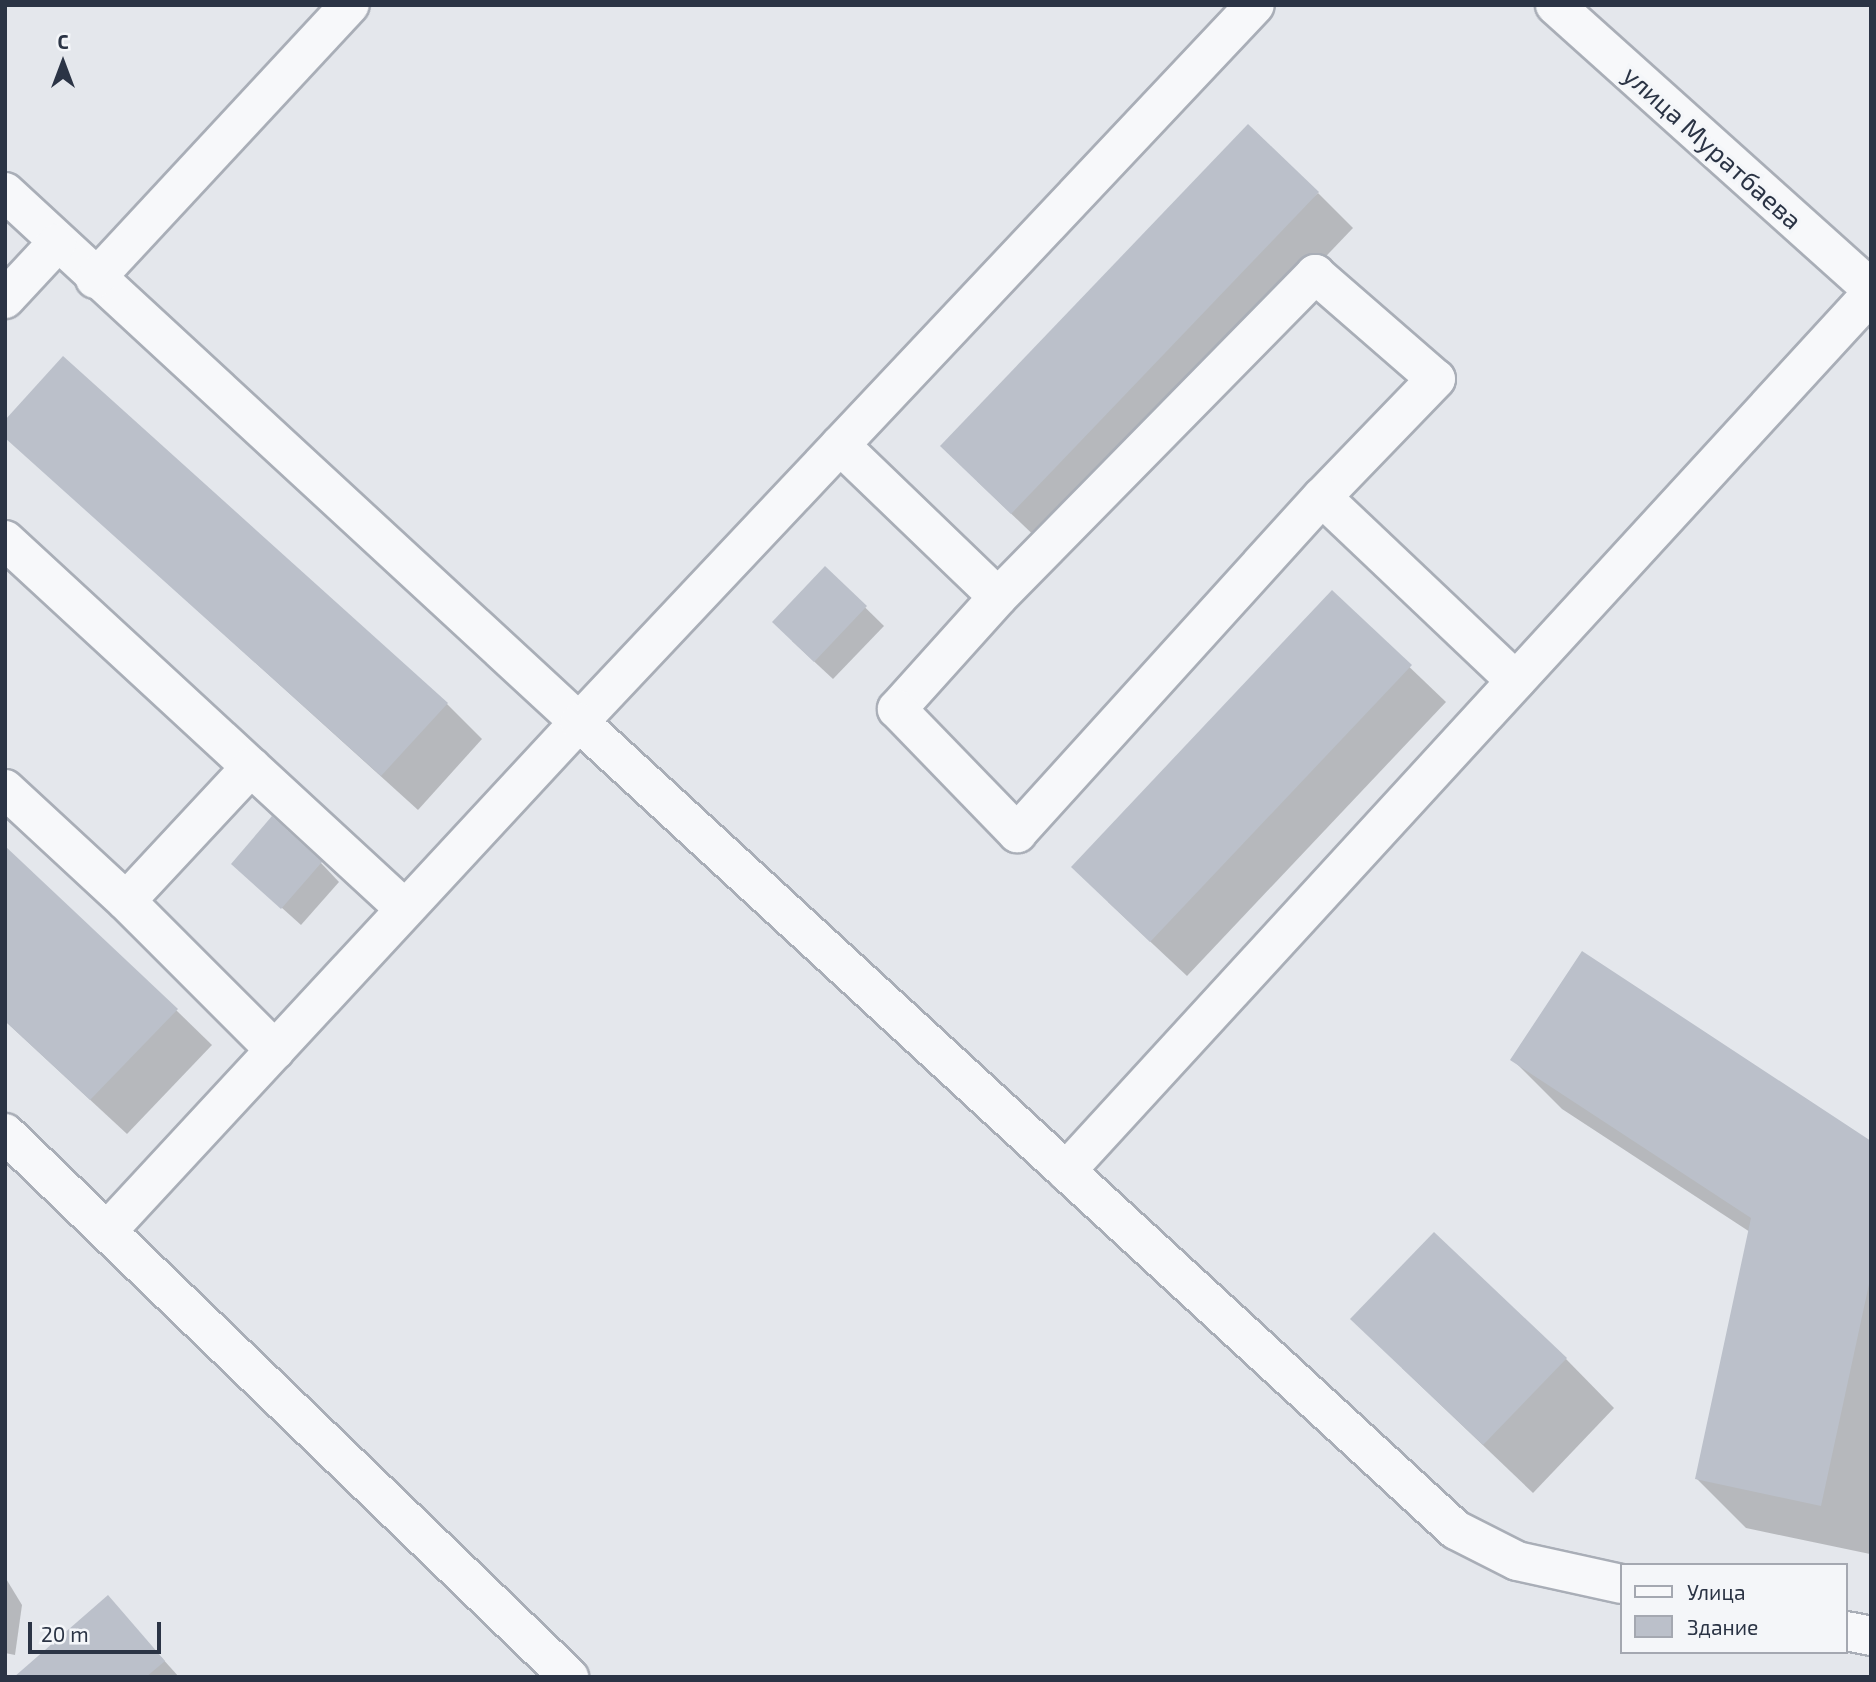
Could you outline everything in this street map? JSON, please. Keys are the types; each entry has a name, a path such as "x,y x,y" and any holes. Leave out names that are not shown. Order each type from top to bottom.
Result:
{"street":[{"path":"95,279 350,5"},
{"path":"108,1230 579,722 1255,5"},
{"name":"улица Муратбаева","path":"1555,5 1871,289"},
{"path":"5,192 95,279 1456,1530 1517,1562 1620,1584"},
{"path":"5,299 57,243"},
{"path":"1315,274 1436,379 1322,498 1017,833 897,709 998,597 1315,274"},
{"path":"1066,1171 1871,295"},
{"path":"840,445 998,597"},
{"path":"1322,498 1516,681"},
{"path":"5,540 405,909"},
{"path":"126,901 251,767"},
{"path":"5,789 126,901 275,1050"},
{"path":"5,1133 569,1677"},
{"path":"1848,1631 1871,1636"}],"building":[{"path":"1248,124 1319,192 1011,514 940,446"},
{"path":"63,356 448,703 381,776 5,438 5,420"},
{"path":"825,566 867,606 814,662 772,622"},
{"path":"1332,590 1412,665 1150,942 1071,867"},
{"path":"272,816 322,862 281,909 231,864"},
{"path":"5,846 178,1009 90,1100 5,1021"},
{"path":"1582,951 1871,1141 1871,1275 1821,1506 1695,1479 1751,1218 1510,1060"},
{"path":"1434,1232 1567,1358 1483,1445 1350,1319"},
{"path":"108,1595 165,1661 146,1677 14,1677"}]}
